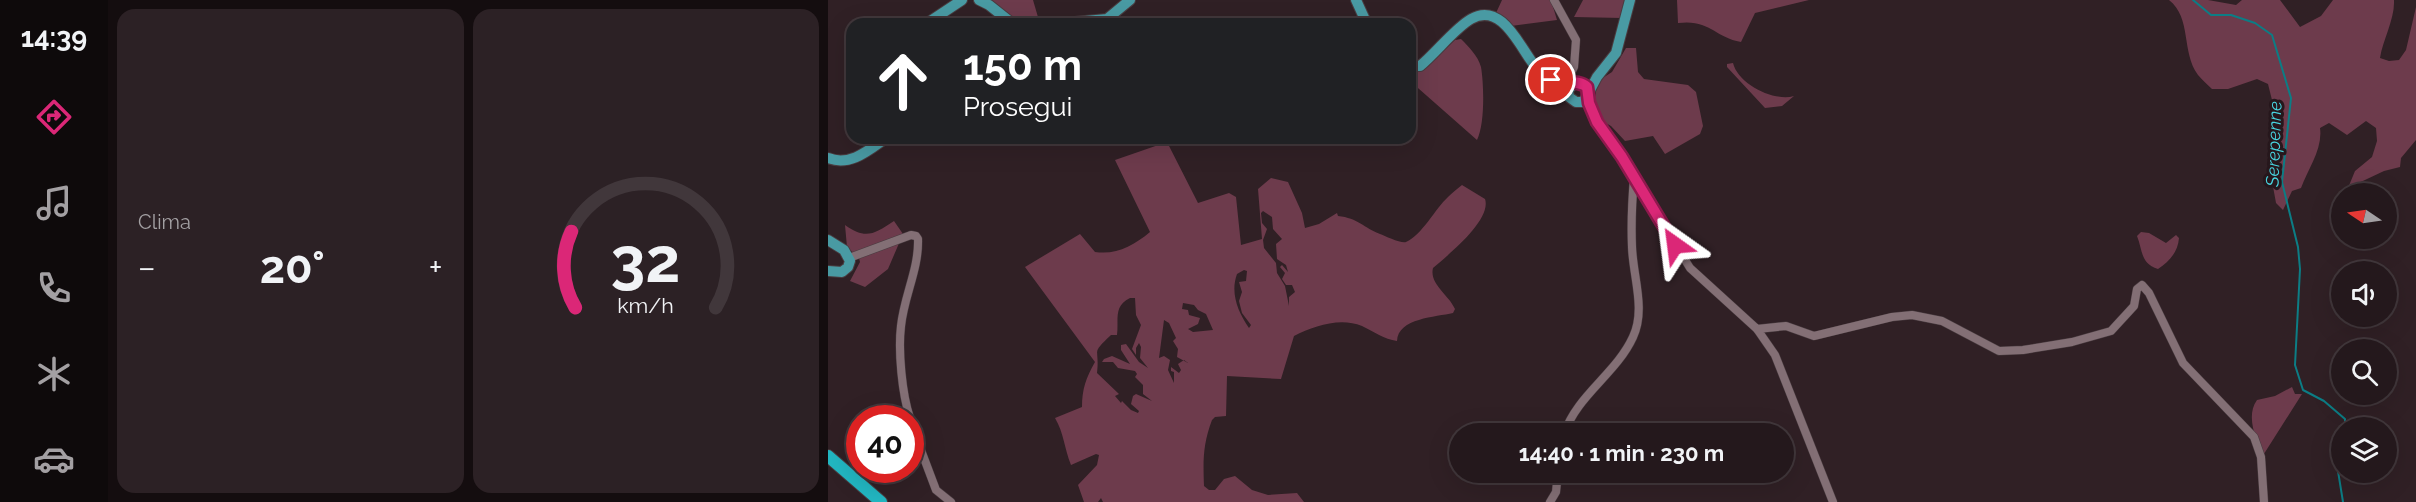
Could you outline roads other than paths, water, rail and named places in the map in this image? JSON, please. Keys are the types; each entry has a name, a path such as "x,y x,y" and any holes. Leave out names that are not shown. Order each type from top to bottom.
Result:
{"highway":[{"path":"828,456 881,502"}],"main road":[{"path":"935,18 962,0"},
{"path":"979,0 1005,18"},
{"path":"1108,18 1130,0"},
{"path":"1356,0 1364,18"},
{"path":"1416,66 1420,66 1472,18 1488,15 1504,25 1546,78 1573,100 1582,102 1619,47 1630,0"},
{"path":"1573,100 1569,87 1603,70"},
{"path":"1546,78 1587,87 1588,95"},
{"path":"828,158 846,161 877,144"},
{"path":"828,240 844,250 849,258 848,267 842,272 828,271"}],"street":[{"path":"1554,0 1576,40 1574,83"},
{"path":"1588,95 1597,122"},
{"path":"1573,100 1597,122 1690,268 1757,329 1775,355 1833,502"},
{"path":"1569,423 1580,403 1633,338 1638,321 1638,296 1632,247 1634,177"},
{"path":"849,258 911,235 918,239 915,269 901,326 906,405"},
{"path":"1757,329 1786,326 1814,336 1892,317 1912,315 1941,321 1999,351 2023,350 2072,342 2111,331 2134,306 2137,289 2142,285 2150,293 2183,363 2254,437 2261,456 2264,502"},
{"path":"924,458 936,490 951,502"},
{"path":"1550,502 1556,492 1557,483"}],"waterway":[{"name":"Serepenne","path":"2193,0 2211,15 2231,15 2255,23 2272,35 2291,98 2282,182 2298,247 2300,269 2295,365 2303,390 2324,401 2343,417"},
{"name":"Serepenne","path":"2340,483 2343,502"}]}
